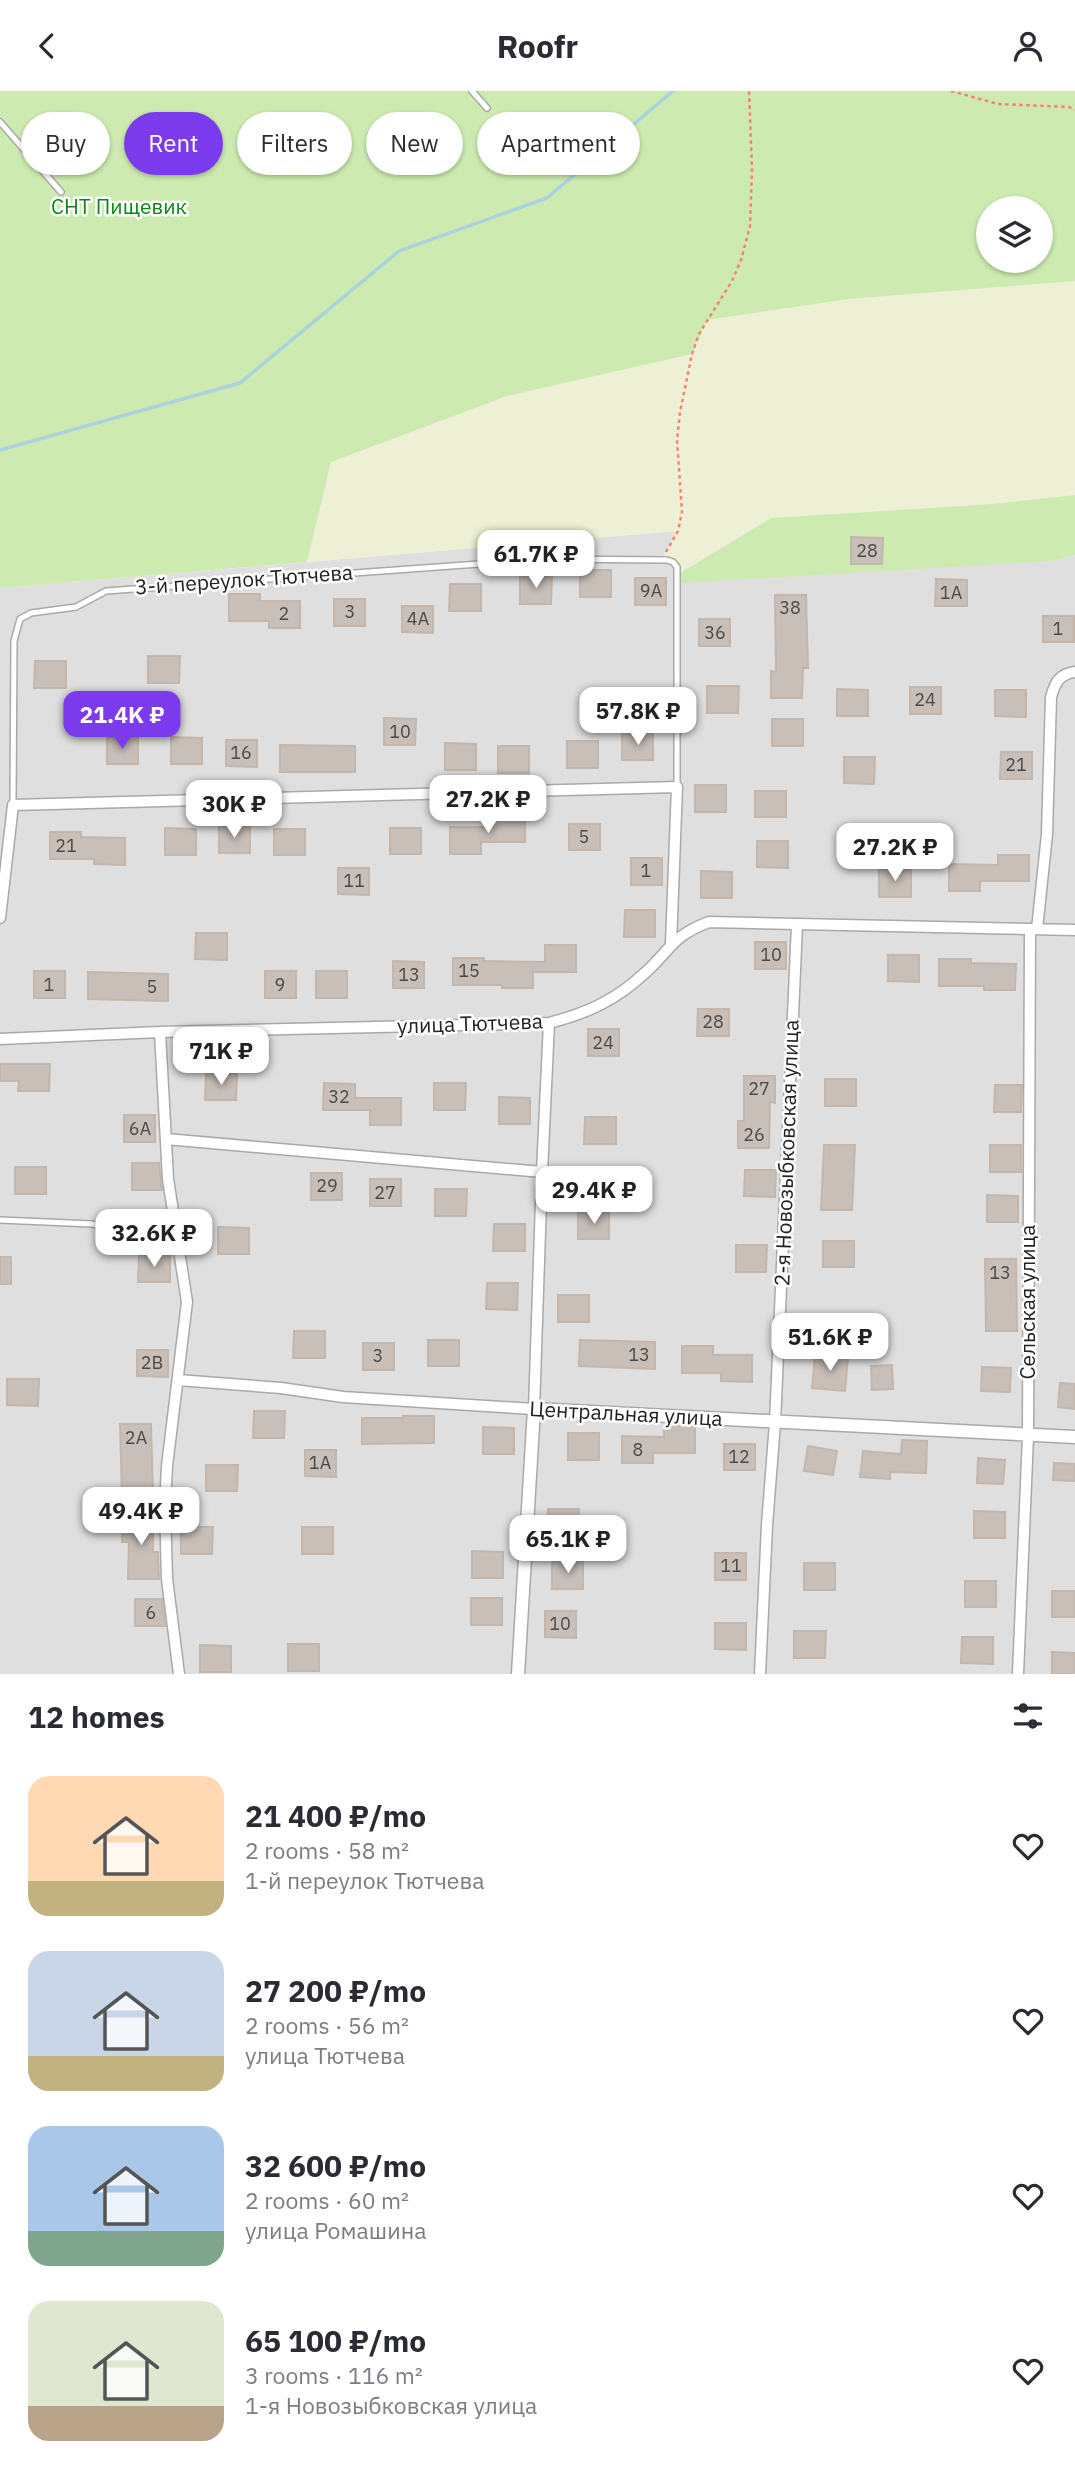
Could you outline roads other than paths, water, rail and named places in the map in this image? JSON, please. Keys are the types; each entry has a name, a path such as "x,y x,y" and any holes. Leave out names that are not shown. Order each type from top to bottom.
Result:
{"street":[{"name":"Сельская улица","path":"1018,1674 1028,1436 1033,929 1046,834 1051,697 1061,675 1075,672"},
{"path":"0,918 13,805 677,787 671,944"},
{"name":"улица Тютчева","path":"0,1039 160,1032 549,1023 584,1014 619,995 648,971 687,930 709,922 1075,930"},
{"name":"2-я Новозыбковская улица","path":"760,1674 775,1423 797,925"},
{"path":"518,1674 534,1409 549,1023"},
{"path":"160,1032 168,1179 187,1302 167,1466 165,1539 169,1605 178,1674"},
{"path":"166,1139 542,1172"},
{"name":"Центральная улица","path":"178,1380 281,1388 344,1397 775,1423 1075,1437"}],"lane":[{"path":"472,91 487,108"},
{"path":"0,122 61,192"},
{"name":"3-й переулок Тютчева","path":"13,805 14,641 20,619 31,613 76,607 106,591 547,559 673,562 679,574 677,787"},
{"path":"0,1220 92,1224 179,1244"}],"waterway":[{"path":"0,450 240,383 399,251 547,198 673,91"}],"park label":[{"name":"СНТ Пищевик","path":"119,207"}]}
